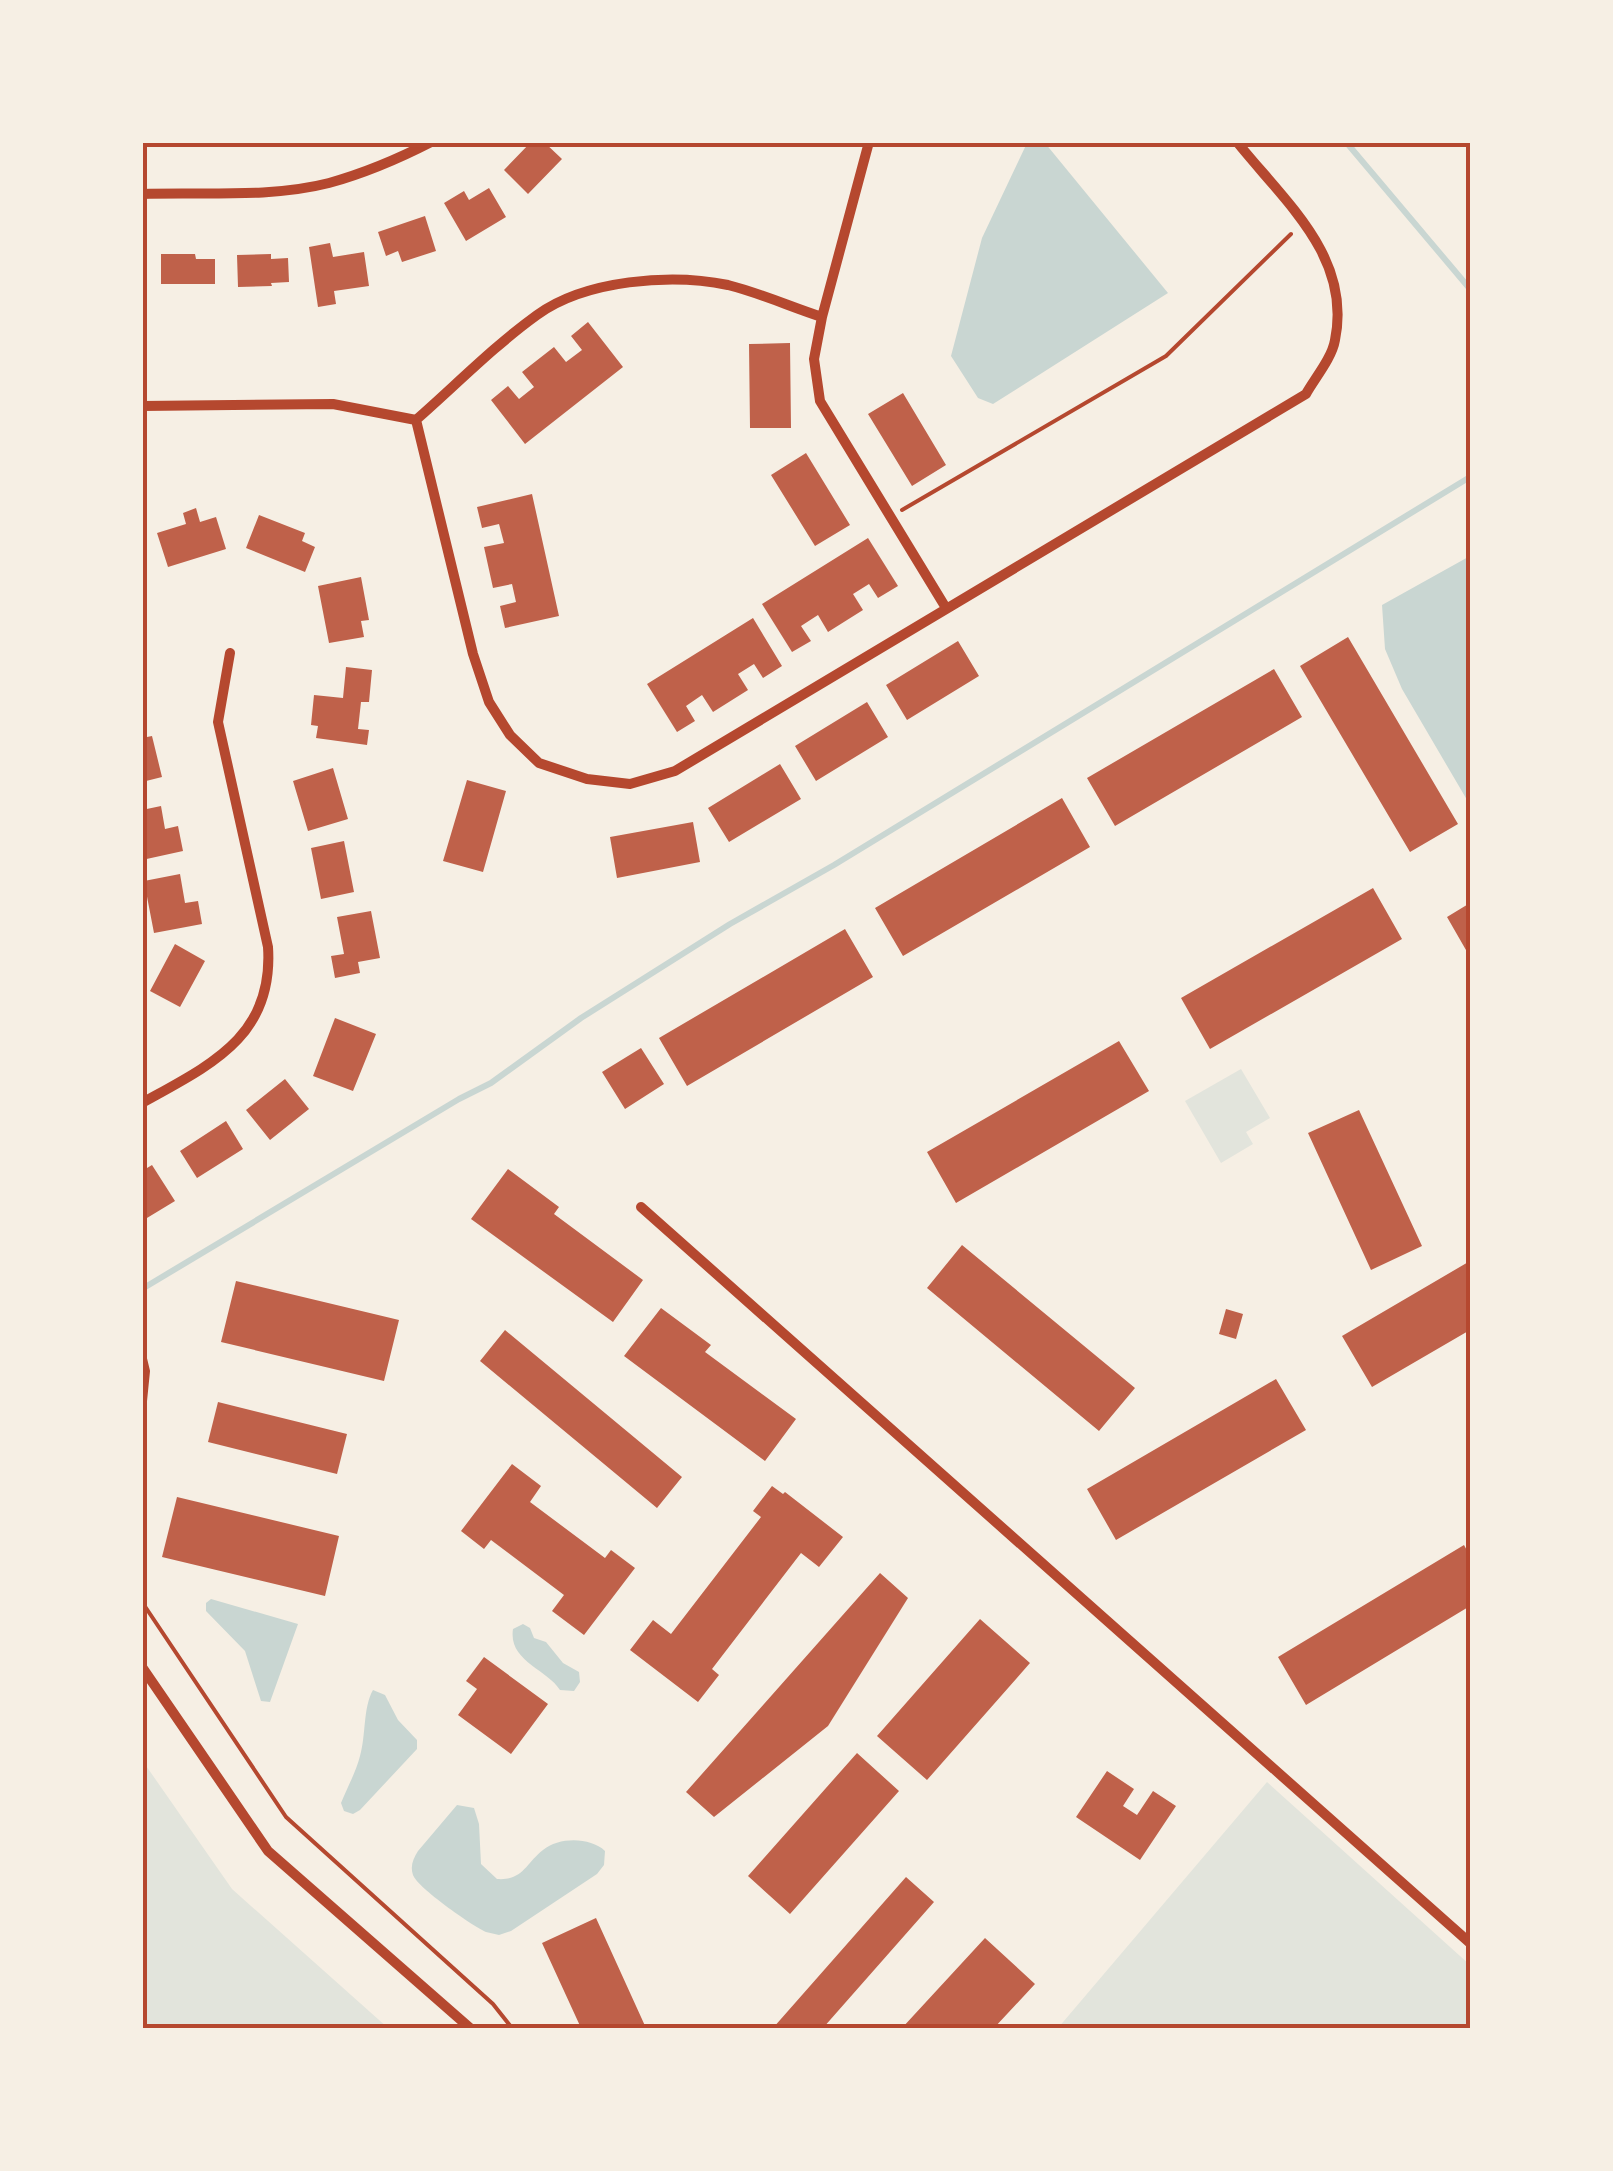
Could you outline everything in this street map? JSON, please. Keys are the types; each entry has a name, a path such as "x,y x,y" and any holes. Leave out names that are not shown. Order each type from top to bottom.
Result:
{"street":[{"path":"142,194 281,190 326,184 384,166 431,142"},
{"path":"869,142 814,358 820,401 946,608"},
{"path":"416,420 473,654 488,702 510,734 539,762 587,779 630,784 676,771 1306,394 1335,344 1339,292 1326,253 1237,142"},
{"path":"416,420 539,313 592,290 640,281 689,279 730,286 822,317"},
{"path":"142,406 333,404 416,420"},
{"path":"142,1103 211,1064 239,1040 256,1016 267,982 268,947 218,722 230,653"},
{"path":"641,1207 1470,1943"},
{"path":"142,1667 268,1850 470,2028"}],"path":[{"path":"890,518 1166,356 1302,223"},
{"path":"142,1346 148,1371 142,1432"},
{"path":"142,1602 286,1817 493,2004 512,2028"}],"shaded area":[{"path":"1027,143 1045,143 1168,293 993,404 978,398 951,356 982,238"},
{"path":"1470,556 1470,805 1402,689 1385,649 1382,605"},
{"path":"1241,1069 1270,1118 1246,1132 1253,1144 1221,1163 1185,1101"},
{"path":"211,1599 298,1624 270,1702 261,1701 245,1651 206,1611 206,1603"},
{"path":"523,1624 530,1628 534,1638 546,1642 563,1663 579,1672 580,1682 574,1691 560,1690 522,1657 513,1640 513,1629"},
{"path":"373,1690 385,1695 398,1720 417,1740 417,1749 353,1814 344,1811 341,1803 360,1756"},
{"path":"142,1760 232,1889 388,2028 143,2028"},
{"path":"1267,1782 1470,1965 1470,2028 1058,2028"},
{"path":"457,1805 474,1808 481,1864 497,1879 513,1877 543,1850 566,1841 599,1846 605,1851 604,1865 597,1874 511,1931 499,1935 486,1932 434,1897 412,1872 418,1851"}],"building":[{"path":"531,142 544,142 562,159 528,194 504,170"},
{"path":"489,188 506,217 466,241 444,203 464,191 469,200"},
{"path":"425,216 436,251 402,262 398,251 386,256 378,232"},
{"path":"330,243 333,257 364,252 369,286 334,291 336,304 318,307 309,247"},
{"path":"161,254 195,254 196,259 215,259 215,284 161,284"},
{"path":"271,254 271,259 288,258 289,282 238,287 237,255"},
{"path":"588,322 623,367 525,444 491,400 508,386 519,399 534,387 522,372 554,347 566,362 582,350 571,336"},
{"path":"790,343 791,428 750,428 749,344"},
{"path":"903,393 946,465 912,486 868,414"},
{"path":"806,453 850,525 815,546 771,475"},
{"path":"532,494 559,616 505,628 500,606 516,602 512,584 493,588 484,547 504,543 499,524 482,528 477,507"},
{"path":"196,508 200,522 216,517 226,549 168,567 157,533 186,524 183,513"},
{"path":"259,515 305,533 302,541 315,547 305,572 246,548"},
{"path":"868,538 898,586 878,598 869,584 853,594 863,610 828,632 818,615 801,626 811,641 792,652 762,604"},
{"path":"361,577 369,620 361,621 364,637 329,643 318,586"},
{"path":"753,618 782,666 763,678 754,664 738,674 748,690 713,712 702,695 686,706 695,721 677,732 647,684"},
{"path":"1348,637 1458,824 1410,852 1300,666"},
{"path":"958,641 979,676 907,720 886,685"},
{"path":"346,667 372,670 369,702 361,702 358,729 369,730 367,745 316,738 318,726 311,725 314,695 343,698"},
{"path":"1274,669 1302,717 1115,826 1087,778"},
{"path":"867,702 888,737 816,781 795,746"},
{"path":"152,736 162,777 142,782 142,738"},
{"path":"780,764 801,799 729,842 708,808"},
{"path":"333,768 348,819 308,831 293,781"},
{"path":"467,780 506,791 483,872 443,861"},
{"path":"1062,798 1090,847 903,956 875,908"},
{"path":"161,806 165,829 178,826 183,851 142,860 142,810"},
{"path":"693,822 700,862 617,878 610,837"},
{"path":"344,841 354,892 321,899 311,848"},
{"path":"180,874 185,903 198,901 202,924 154,933 144,881"},
{"path":"1373,888 1402,939 1210,1049 1181,998"},
{"path":"1470,903 1470,957 1447,917"},
{"path":"371,911 380,958 358,962 360,973 335,978 331,956 344,954 337,917"},
{"path":"845,929 873,977 687,1086 659,1038"},
{"path":"175,944 205,961 180,1007 150,991"},
{"path":"335,1018 376,1034 353,1091 313,1076"},
{"path":"1119,1041 1149,1091 956,1203 927,1152"},
{"path":"641,1048 664,1084 625,1109 602,1072"},
{"path":"285,1079 309,1109 270,1140 246,1110"},
{"path":"1359,1110 1422,1246 1371,1270 1308,1133"},
{"path":"226,1121 243,1149 197,1178 180,1151"},
{"path":"152,1165 175,1201 142,1221 142,1171"},
{"path":"508,1169 559,1207 554,1214 643,1280 613,1322 471,1219"},
{"path":"962,1245 1135,1388 1099,1431 927,1288"},
{"path":"1470,1261 1470,1330 1372,1387 1342,1336"},
{"path":"236,1281 399,1320 384,1381 221,1342"},
{"path":"661,1308 711,1345 705,1352 796,1419 765,1461 624,1356"},
{"path":"1226,1309 1243,1314 1236,1339 1219,1334"},
{"path":"505,1330 682,1477 657,1508 480,1361"},
{"path":"1276,1379 1306,1430 1116,1540 1087,1489"},
{"path":"218,1402 347,1434 337,1474 208,1442"},
{"path":"512,1464 541,1486 530,1502 605,1558 611,1550 635,1568 584,1635 552,1611 564,1595 491,1540 484,1549 461,1531"},
{"path":"772,1486 843,1537 819,1567 801,1553 712,1669 719,1675 698,1702 630,1650 653,1620 671,1634 761,1517 753,1511"},
{"path":"177,1497 339,1536 325,1596 162,1557"},
{"path":"1464,1545 1470,1556 1470,1606 1306,1705 1278,1657"},
{"path":"880,1573 908,1598 828,1726 714,1817 686,1792"},
{"path":"980,1619 1030,1663 927,1780 877,1736"},
{"path":"484,1657 548,1704 511,1754 458,1715 477,1689 466,1681"},
{"path":"857,1753 899,1791 790,1914 748,1876"},
{"path":"1107,1771 1134,1789 1123,1806 1137,1815 1153,1791 1176,1806 1140,1860 1076,1817"},
{"path":"906,1877 934,1902 823,2028 773,2028"},
{"path":"596,1918 646,2028 581,2028 542,1943"},
{"path":"985,1938 1035,1984 994,2028 902,2028"}],"waterway":[{"path":"1346,142 1470,289"},
{"path":"142,1289 491,1083 581,1018 730,924 834,865 1470,477"}]}
